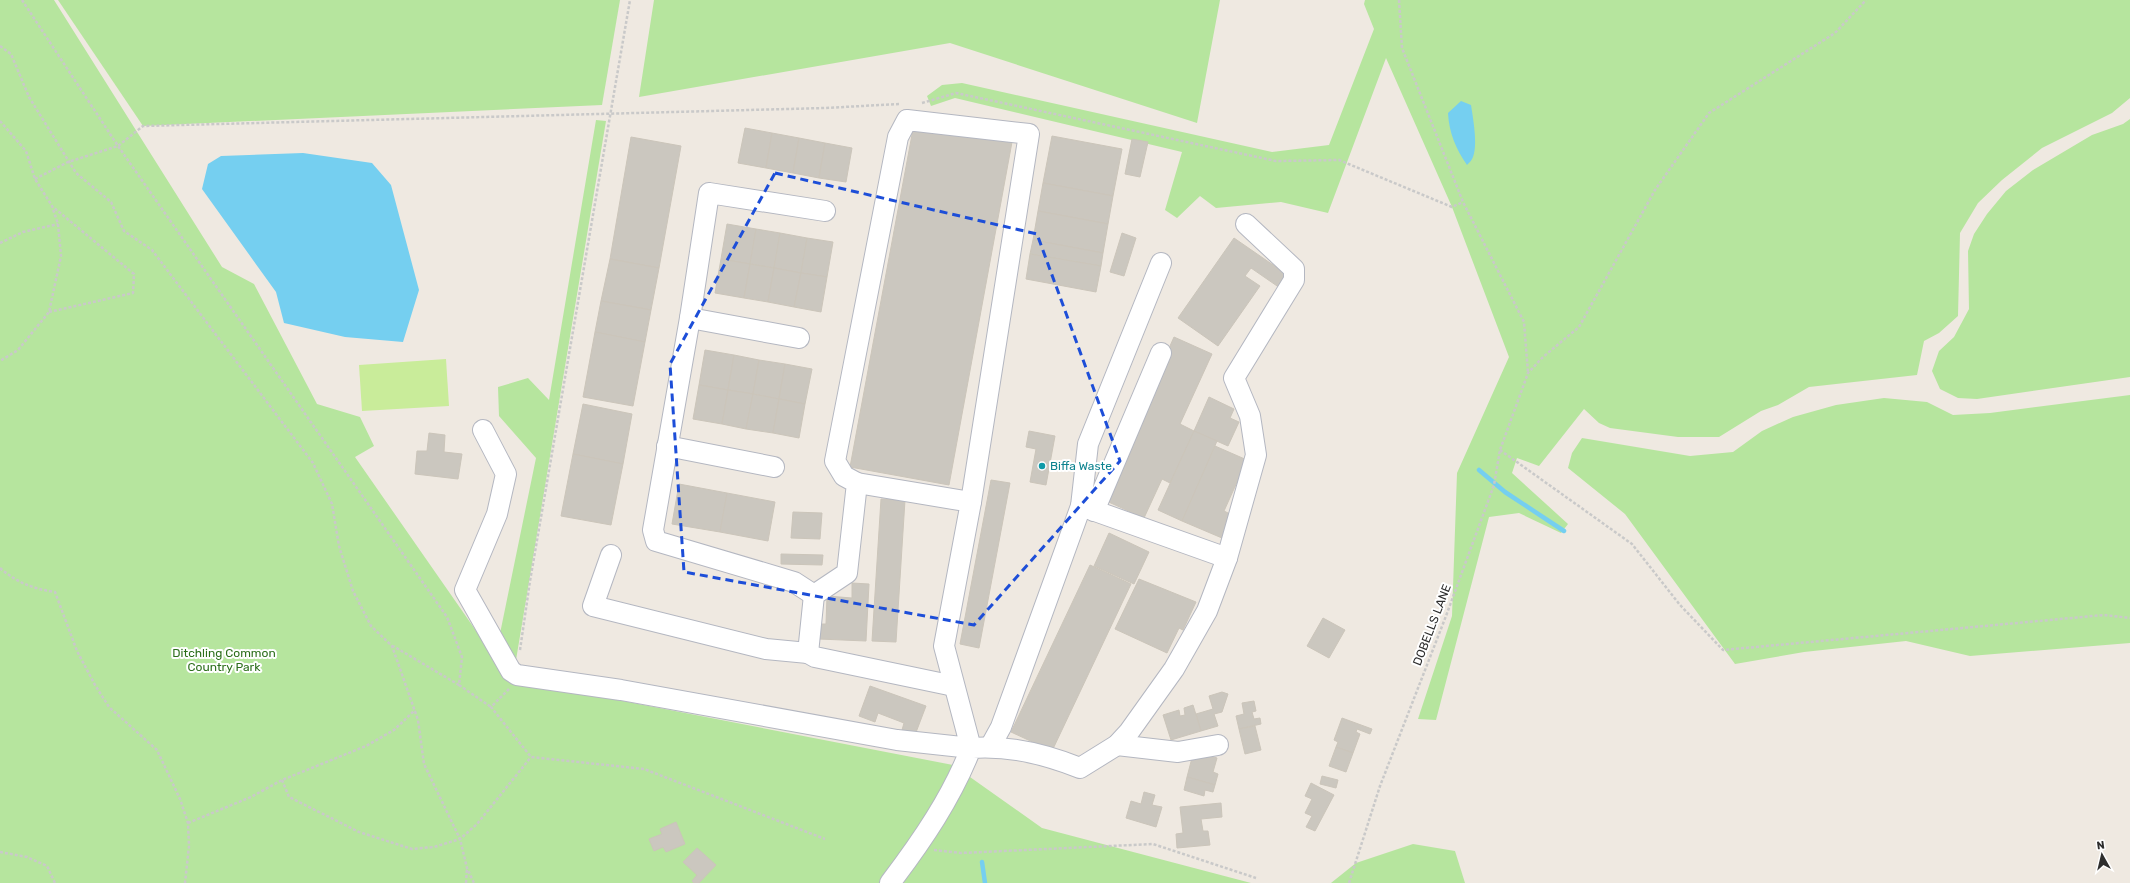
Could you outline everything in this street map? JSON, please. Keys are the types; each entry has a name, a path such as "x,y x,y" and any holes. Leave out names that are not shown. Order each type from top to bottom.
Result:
{"lane":[{"path":"971,502 857,483 844,476 835,461 898,137 907,120 1029,134 971,502 944,646 954,686 980,748"},
{"path":"814,594 794,582 656,541 653,530 690,318 709,193 825,211"},
{"path":"483,430 506,474 497,514 465,590 511,671 512,683 628,691 896,740 1047,755 1080,768 1117,745 1129,732 1174,669 1207,611 1226,558 1256,454 1250,416 1234,378 1294,280 1294,269 1246,224"},
{"path":"1087,508 1088,444 1161,263"},
{"path":"690,318 799,338"},
{"path":"890,883 916,849 980,748 1001,728 1087,508 1161,353"},
{"path":"667,446 774,467"},
{"path":"814,594 847,573 857,483"},
{"path":"1087,508 1226,558"},
{"path":"611,555 593,606 766,649 808,653 815,657 954,686"},
{"path":"808,653 814,594"},
{"path":"1117,745 1178,752 1218,745"}],"path":[{"path":"22,0 118,146 447,617 462,657 459,685"},
{"path":"491,707 512,683 630,0"},
{"path":"1399,0 1402,48 1463,202 1524,322 1528,373"},
{"path":"1528,373 1543,357 1579,327 1655,190 1709,113 1835,33 1866,0"},
{"path":"0,46 11,54 30,97 76,173 111,202 124,231 152,250 314,463 332,504 339,546 354,591 371,626 392,646 459,685 491,707 531,757 644,769 825,839"},
{"path":"919,103 956,93 1276,161 1338,160 1452,207 1463,202"},
{"path":"35,180 68,162 118,146 143,126 825,108 903,104"},
{"path":"0,121 26,151 35,180 52,206 58,224 61,256 49,312 18,350 0,361"},
{"path":"49,312 133,293 134,274 52,206"},
{"path":"0,243 23,232 58,224"},
{"name":"DOBELLS LANE","path":"1349,883 1380,786 1446,616 1494,485 1500,450 1528,373"},
{"path":"1500,450 1632,544 1680,605 1723,650 2104,615 2130,618"},
{"path":"0,568 13,579 37,590 55,592 77,651 95,685 109,707 157,750 180,799 188,823 189,846 185,883"},
{"path":"392,646 418,720 424,764 460,840 467,868 474,883"},
{"path":"188,823 251,797 282,780 366,746 394,730 415,710"},
{"path":"282,780 289,798 359,832 412,849 434,847 460,840 477,824 531,757"},
{"path":"916,849 961,853 1153,844 1256,878"},
{"path":"0,852 27,857 47,866 55,883"},
{"path":"466,883 467,868"}],"highlighted area":[{"path":"775,173 1037,234 1120,461 974,625 684,572 670,364"}],"green space":[{"name":"Ditchling Common Country Park","path":"0,0 54,0 222,267 254,284 317,404 360,417 374,446 355,457 495,658 536,458 499,416 498,387 528,378 549,400 596,120 606,121 512,684 587,694 953,765 1042,828 1251,883 0,883"},
{"path":"58,0 620,0 602,105 143,126"},
{"path":"654,0 1220,0 1197,123 950,43 639,97"},
{"path":"1365,0 2130,0 2130,98 2112,113 2042,148 2002,180 1978,203 1960,233 1958,316 1939,333 1924,341 1917,375 1809,387 1778,405 1761,411 1719,437 1678,437 1610,428 1599,423 1584,409 1539,466 1517,458 1512,473 1568,524 1561,533 1519,513 1489,517 1436,720 1418,719 1452,616 1457,473 1509,357 1452,207 1386,58 1328,213 1281,202 1216,208 1200,196 1177,218 1165,210 1182,152 955,98 931,106 927,96 942,85 962,83 1272,152 1329,145 1374,29 1364,4"},
{"path":"2130,119 2130,377 1977,399 1958,398 1940,389 1932,371 1939,351 1954,337 1969,309 1968,251 1974,234 1987,214 2006,191 2033,170 2092,135 2123,124"},
{"path":"446,359 449,406 362,411 359,365"},
{"path":"2130,395 2130,643 1970,656 1906,641 1804,652 1735,664 1625,514 1568,468 1572,453 1582,438 1690,456 1733,452 1762,431 1793,417 1836,405 1884,398 1927,402 1953,415 1990,413"},
{"path":"1413,844 1455,851 1465,883 1331,883 1356,863"}],"water":[{"path":"1461,101 1471,105 1475,131 1473,157 1467,165 1454,140 1448,113"},
{"path":"303,153 372,163 391,185 419,290 403,342 345,337 284,323 276,292 202,189 208,164 221,156"}],"building":[{"path":"914,124 1012,142 949,485 850,467"},
{"path":"745,128 772,133 766,168 738,163"},
{"path":"772,133 799,138 793,173 766,168"},
{"path":"1052,136 1122,149 1113,196 1043,183"},
{"path":"631,137 681,146 659,268 610,259"},
{"path":"799,138 825,143 819,178 793,173"},
{"path":"1132,139 1148,142 1140,177 1125,174"},
{"path":"825,143 852,148 846,182 819,178"},
{"path":"1043,183 1113,196 1108,224 1038,211"},
{"path":"1038,211 1108,224 1103,253 1033,240"},
{"path":"727,224 756,229 750,264 721,259"},
{"path":"756,229 780,233 774,268 750,264"},
{"path":"780,233 807,238 801,273 774,268"},
{"path":"1122,233 1136,238 1124,276 1110,272"},
{"path":"807,238 833,242 827,277 801,273"},
{"path":"1234,238 1289,276 1280,288 1251,268 1245,276 1260,286 1218,346 1178,318"},
{"path":"1033,240 1103,253 1101,266 1030,254"},
{"path":"1030,254 1101,266 1096,292 1026,279"},
{"path":"610,259 659,268 651,310 601,301"},
{"path":"721,259 750,264 744,298 715,293"},
{"path":"750,264 774,268 768,302 744,298"},
{"path":"774,268 801,273 794,307 768,302"},
{"path":"801,273 827,277 821,312 794,307"},
{"path":"601,301 651,310 645,342 595,332"},
{"path":"595,332 645,342 633,406 583,397"},
{"path":"1174,337 1212,354 1180,424 1194,431 1170,483 1162,479 1144,518 1102,499"},
{"path":"705,350 734,355 728,390 699,385"},
{"path":"734,355 759,360 753,394 728,390"},
{"path":"759,360 785,364 779,399 753,394"},
{"path":"785,364 812,369 805,404 779,399"},
{"path":"699,385 728,390 722,424 693,419"},
{"path":"728,390 753,394 746,429 722,424"},
{"path":"753,394 779,399 773,433 746,429"},
{"path":"1209,397 1234,409 1230,418 1239,422 1228,446 1194,431"},
{"path":"779,399 805,404 799,438 773,433"},
{"path":"583,404 632,414 623,464 573,454"},
{"name":"Biffa Waste","path":"1029,431 1055,436 1046,485 1030,482 1036,449 1026,447"},
{"path":"1194,431 1217,441 1182,521 1158,510"},
{"path":"429,433 445,435 444,452 462,454 458,479 415,474 417,451 427,451"},
{"path":"1215,446 1247,460 1224,511 1232,515 1222,538 1182,521"},
{"path":"573,454 623,464 611,525 561,516"},
{"path":"991,480 1010,483 979,648 960,644"},
{"path":"679,484 727,493 720,532 672,524"},
{"path":"727,493 775,502 768,541 720,532"},
{"path":"881,499 905,500 896,642 872,641"},
{"path":"793,512 822,513 820,539 791,538"},
{"path":"1109,533 1149,552 1134,584 1094,566"},
{"path":"781,554 823,555 822,565 781,564"},
{"path":"1090,565 1131,584 1052,751 1011,732"},
{"path":"1139,579 1196,602 1183,630 1179,628 1167,653 1115,629"},
{"path":"852,583 869,584 866,641 819,639 819,624 826,624 827,596 852,598"},
{"path":"1323,618 1345,630 1329,658 1307,646"},
{"path":"870,686 926,706 915,735 902,730 904,723 878,713 875,722 859,716"},
{"path":"1222,692 1228,694 1222,712 1214,714 1218,726 1201,731 1196,714 1213,709 1209,696"},
{"path":"1254,701 1256,711 1252,712 1254,719 1260,718 1261,724 1239,729 1236,716 1244,714 1242,703"},
{"path":"1193,705 1201,731 1171,740 1163,715 1179,710 1180,716 1185,715 1184,708"},
{"path":"1342,718 1372,729 1370,734 1357,729 1356,732 1360,734 1353,753 1336,747 1338,742 1334,740"},
{"path":"1255,726 1261,750 1245,754 1239,729"},
{"path":"1336,747 1353,753 1346,772 1329,766"},
{"path":"1193,754 1206,758 1207,755 1217,758 1213,772 1218,774 1215,785 1187,777"},
{"path":"1322,776 1338,780 1336,788 1320,784"},
{"path":"1187,777 1215,785 1213,792 1205,790 1204,796 1184,790"},
{"path":"1311,783 1334,795 1315,831 1306,827 1312,816 1305,813 1312,799 1305,796"},
{"path":"1144,792 1155,795 1152,805 1162,807 1156,827 1126,818 1131,801 1141,804"},
{"path":"1221,803 1222,817 1201,819 1203,831 1208,831 1210,845 1177,848 1176,834 1183,833 1180,807"},
{"path":"676,822 685,844 666,852 663,847 654,851 649,839 662,834 660,829"},
{"path":"697,848 716,865 699,883 694,883 692,881 697,875 683,862"}],"waterway":[{"path":"1479,470 1505,492 1564,531"},
{"path":"982,862 985,883"}],"place":[{"name":"Biffa Waste","path":"1042,466"}]}
